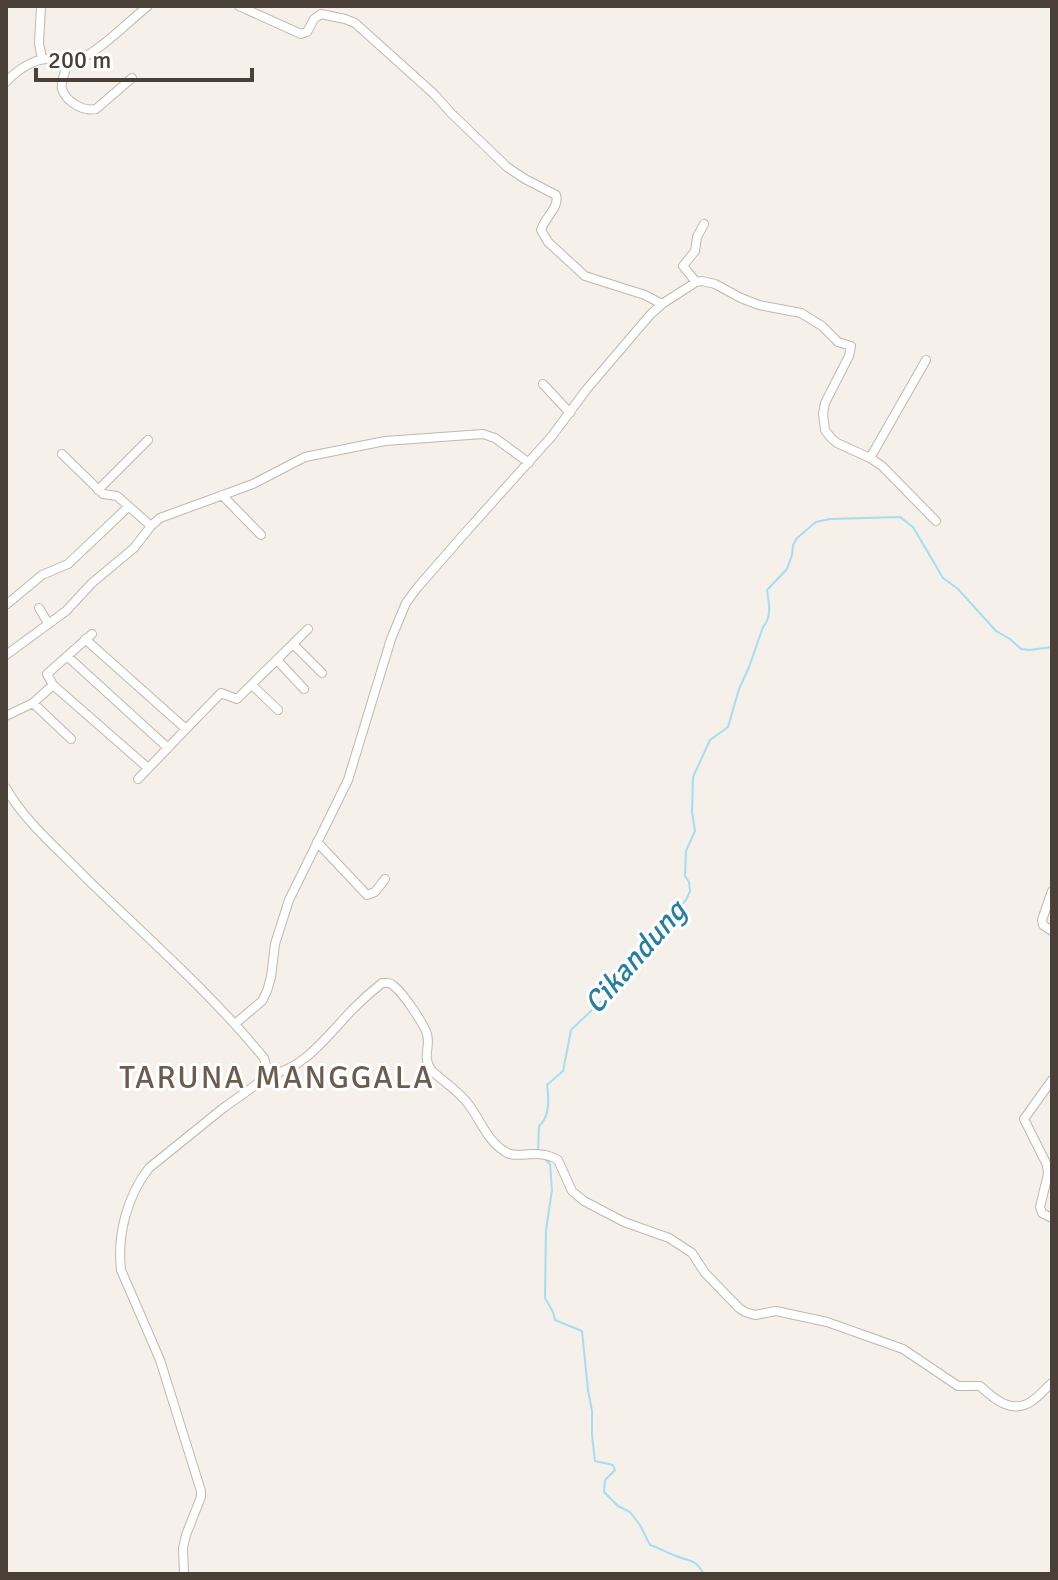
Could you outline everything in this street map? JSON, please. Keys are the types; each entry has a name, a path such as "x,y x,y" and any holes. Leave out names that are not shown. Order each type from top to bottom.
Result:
{"street":[{"path":"41,6 39,43 42,59"},
{"path":"6,82 23,68 42,59 77,61 148,6"},
{"path":"239,6 301,34 307,32 314,19 321,14 355,23 434,94 507,167 556,195 555,207 544,220 541,230 548,242 576,268 590,278 645,295 662,304"},
{"path":"68,62 61,86 69,100 82,109 96,109 132,78"},
{"path":"696,282 683,266 695,251 697,237 704,224"},
{"path":"236,1023 262,1001 267,991 275,944 289,900 348,780 391,639 406,603 662,304 696,282 709,282 759,305 801,313 813,319 838,342 851,346 825,403 824,425 831,438 870,458 936,521"},
{"path":"870,458 926,360"},
{"path":"543,384 570,413"},
{"path":"6,655 66,611 92,583 134,548 160,518 253,484 305,457 385,441 483,434 495,438 529,463"},
{"path":"98,490 148,440"},
{"path":"62,454 98,490 117,496 151,526"},
{"path":"222,495 261,535"},
{"path":"6,605 42,575 68,564 128,507"},
{"path":"39,608 48,623"},
{"path":"138,779 221,693 237,699 308,629"},
{"path":"148,768 53,685 47,674 88,637 186,729"},
{"path":"293,644 322,673"},
{"path":"67,656 168,748"},
{"path":"277,660 304,689"},
{"path":"6,716 33,703 53,685"},
{"path":"252,685 278,710"},
{"path":"33,703 71,739"},
{"path":"6,788 15,804 53,844 236,1023 264,1058 268,1073 149,1168 127,1210 121,1237 121,1270 160,1360 201,1491 183,1548 184,1574"},
{"path":"317,842 367,895 375,892 385,879"},
{"path":"1052,891 1042,920 1043,925 1052,931"},
{"path":"268,1073 277,1073 305,1058 354,1008 387,982 401,994 425,1029 428,1037 425,1058 432,1071 468,1103 490,1138 503,1150 515,1155 543,1153 558,1160 572,1191 584,1201 624,1222 669,1238 692,1253 705,1273 745,1312 755,1315 776,1311 827,1322 864,1335 903,1349 958,1386 980,1386 989,1396 1011,1407 1030,1403 1052,1383"},
{"path":"1052,1080 1024,1119 1047,1165 1048,1174 1040,1207 1042,1213 1052,1218"}],"waterway":[{"name":"Cikandung","path":"538,1152 539,1126 548,1107 547,1085 563,1071 571,1030 614,989 623,972 640,959 690,891 685,876 686,851 695,831 693,777 710,740 728,727 739,689 768,619 767,590 787,569 797,538 816,522 830,519 900,517 913,527 943,578 958,589 996,631 1021,649 1052,647"},
{"name":"Cikandung","path":"545,1159 550,1164 552,1190 546,1230 545,1298 555,1320 582,1331 595,1461 613,1465 615,1470 605,1480 604,1492 618,1506 630,1512 650,1545 692,1561 704,1574"}],"district":[{"name":"TARUNA MANGGALA","path":"277,1077"}]}
